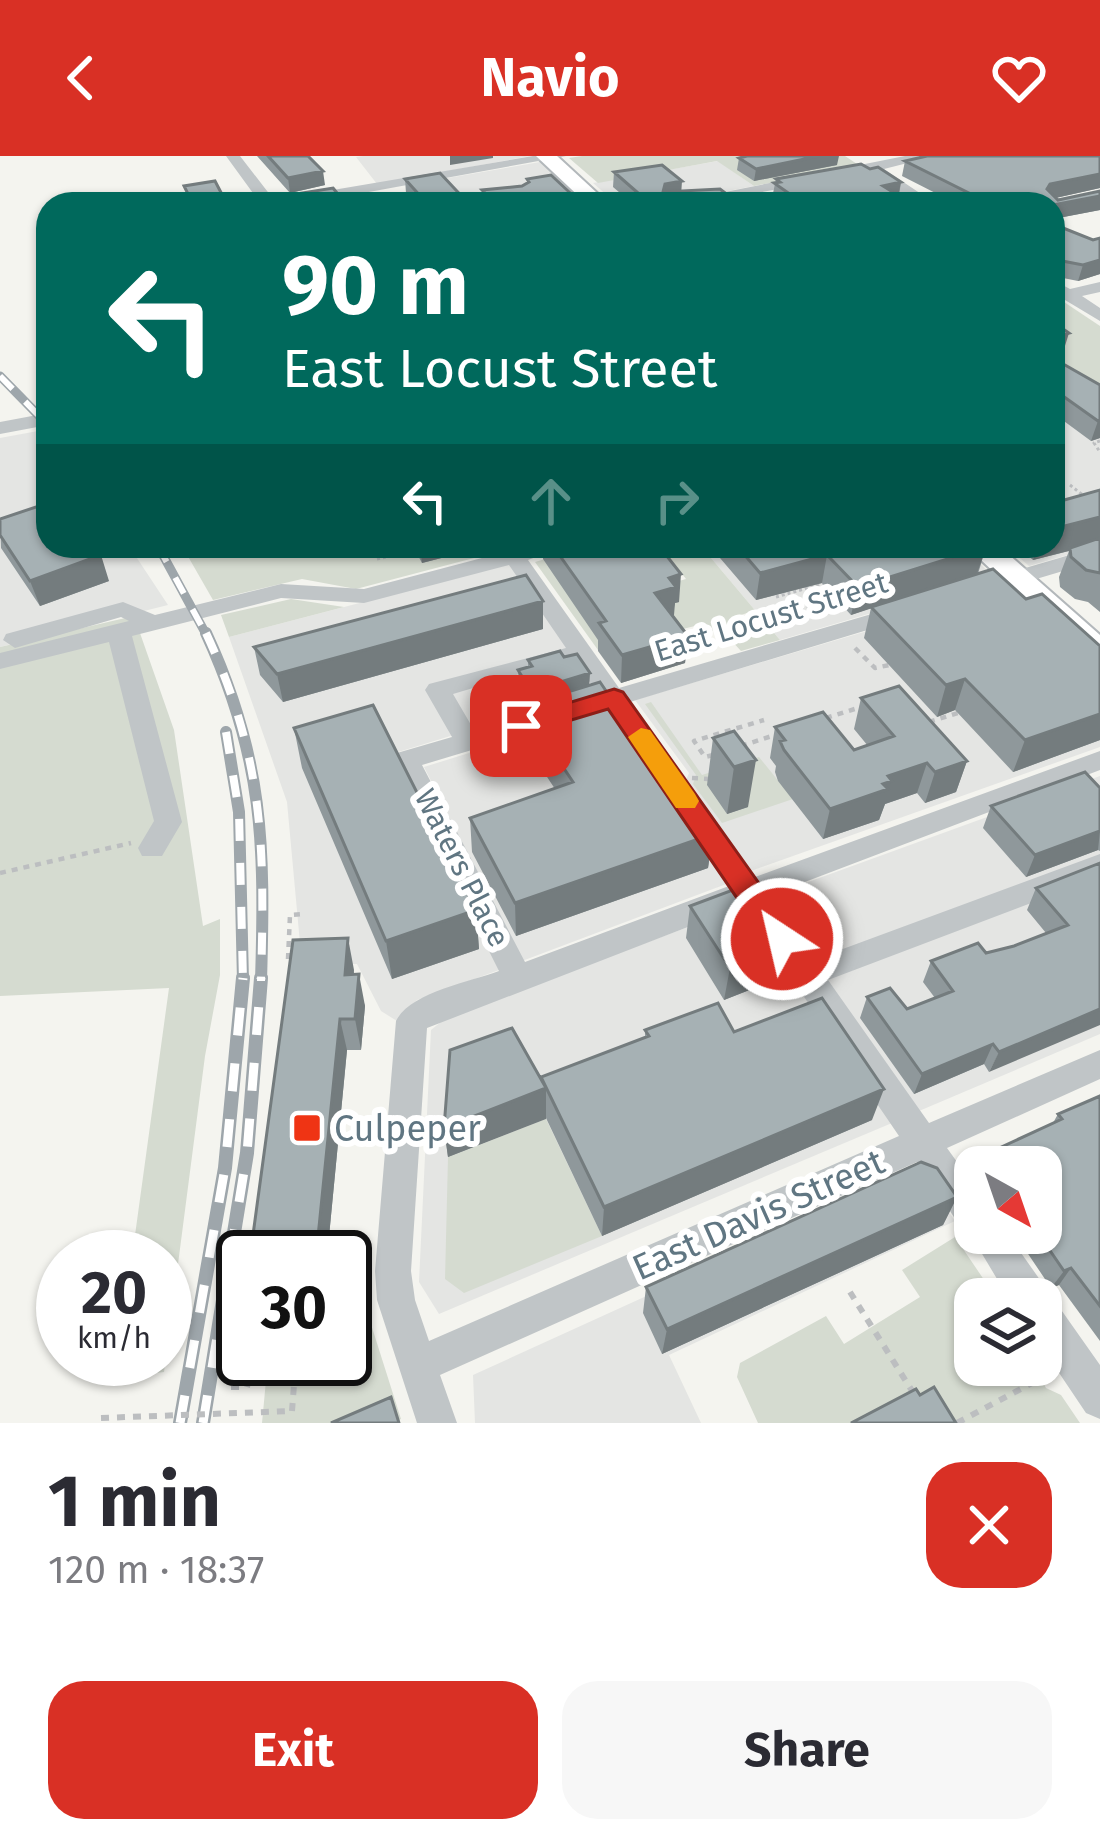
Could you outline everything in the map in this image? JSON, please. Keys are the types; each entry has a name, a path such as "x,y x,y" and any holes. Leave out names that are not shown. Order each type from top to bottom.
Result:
{"main road":[{"path":"551,157 587,192"},
{"path":"994,558 1100,653"}],"street":[{"path":"233,156 263,192"},
{"path":"854,156 910,192"},
{"path":"737,192 928,156"},
{"path":"344,192 551,157"},
{"path":"1065,292 1100,287"},
{"path":"1065,297 1100,316"},
{"path":"0,428 36,421"},
{"path":"977,589 1100,553"},
{"path":"0,661 287,590 364,596 488,558"},
{"path":"516,558 954,1186"},
{"name":"East Locust Street","path":"406,760 916,608"},
{"path":"0,644 124,609 152,623"},
{"path":"119,632 168,822 156,842"},
{"path":"468,742 438,690 580,650"},
{"name":"Waters Place","path":"406,760 517,976"},
{"path":"436,1423 396,1300 393,1271 412,1021 517,976 1100,760"},
{"path":"807,975 1100,865"},
{"name":"East Davis Street","path":"417,1366 1100,1064"},
{"path":"1062,1344 1100,1400"}],"path":[{"path":"1100,441 1094,443 1100,452"},
{"path":"1070,485 1086,498"},
{"path":"377,559 381,558"},
{"path":"776,597 832,581"},
{"path":"789,611 833,598 840,608"},
{"path":"847,640 875,668 906,660"},
{"path":"806,725 867,705"},
{"path":"918,725 958,713"},
{"path":"764,719 694,741 705,757 786,731"},
{"path":"692,778 722,776"},
{"path":"0,874 156,842"},
{"path":"288,959 290,915 303,914"},
{"path":"850,1292 919,1398 902,1407"},
{"path":"231,1387 247,1386"},
{"path":"101,1418 292,1411 294,1386"},
{"path":"958,1423 1026,1386"}],"shaded area":[{"path":"363,156 530,156 377,184 356,157"},
{"path":"845,156 860,166 754,186 717,161 598,183 569,158"},
{"path":"718,161 754,186 722,192 603,192 593,183"},
{"path":"540,162 574,192 455,192 442,179"},
{"path":"1065,303 1100,326 1100,400 1065,387"},
{"path":"1065,387 1100,400 1100,546 1065,556"},
{"path":"36,431 36,558 137,558 168,605 0,647 0,438"},
{"path":"189,558 474,558 356,589 302,579 213,600"},
{"path":"607,558 651,589 686,579 670,558 711,558 780,640 741,651 729,638 760,629 747,613 735,617 739,623 709,632 703,624 598,650 535,562"},
{"path":"711,558 974,558 994,577 780,640"},
{"path":"1020,558 1057,558 1029,566"},
{"path":"509,564 597,691 395,753 499,970 417,1000 397,1021 381,1011 357,964 302,965 287,802 229,637"},
{"path":"1008,589 1100,673 1100,747 748,872 685,783 689,773 635,700"},
{"path":"291,599 344,607 229,637 221,615"},
{"path":"134,616 174,730 203,926 220,919 220,975 182,1230 136,1230 169,988 0,996 0,647"},
{"path":"651,702 702,775 759,757 793,799 722,823 693,784 696,775 645,704"},
{"path":"611,709 729,883 522,961 424,767"},
{"path":"1100,776 1100,1034 919,1111 767,897"},
{"path":"747,905 892,1123 439,1314 419,1282 431,1030 447,1017"},
{"path":"546,1119 602,1236 464,1293 445,1279 448,1157"},
{"path":"921,1171 954,1220 669,1355 701,1423 475,1423 473,1375"},
{"path":"954,1238 954,1254 967,1254 983,1278 954,1278 954,1386 1045,1386 1061,1395 1080,1423 758,1423 737,1377 740,1363 826,1316 844,1344 920,1297 902,1270"},
{"path":"372,1327 401,1419 391,1423 262,1423 265,1386 372,1386"}],"building":[{"path":"268,156 308,156 323,171 288,178"},
{"path":"819,156 756,169 739,158"},
{"path":"927,156 1100,156 1100,174 1050,184 1050,192 967,192 905,161"},
{"path":"861,164 878,167 901,182 883,186 893,192 787,192 774,183 780,182 776,179"},
{"path":"662,165 682,181 665,184 663,192 637,192 614,172"},
{"path":"440,173 458,192 417,192 405,179"},
{"path":"551,175 569,192 482,190 522,186 527,179"},
{"path":"215,181 221,192 187,192 184,186"},
{"path":"720,189 724,192 663,192"},
{"path":"1100,191 1100,196 1065,203 1065,198"},
{"path":"1065,229 1093,240 1100,238 1100,260 1083,265 1065,262"},
{"path":"1065,365 1100,385 1098,421 1065,398"},
{"path":"1100,490 1100,517 1065,526 1065,500"},
{"path":"36,507 36,558 93,558 30,581 0,535 0,519"},
{"path":"1100,538 1100,573 1086,570 1071,557 1070,548"},
{"path":"561,558 668,558 681,574 669,578 676,587 655,593 688,636 622,655 599,623 606,621"},
{"path":"747,558 816,558 760,573"},
{"path":"830,558 951,558 858,587"},
{"path":"993,569 1026,599 1042,594 1100,646 1100,714 1025,740 965,679 946,685 871,607"},
{"path":"526,575 543,601 277,674 254,647"},
{"path":"560,651 564,657 577,654 590,673 531,691 518,670 532,666 528,660"},
{"path":"600,682 640,741 647,739 713,834 515,903 470,818 573,782 522,706"},
{"path":"899,686 967,761 935,772 927,763 888,776 892,781 883,784 888,789 830,809 784,750 780,741 785,740 775,727 823,712 854,750 894,736 861,698"},
{"path":"373,705 476,910 386,941 294,728"},
{"path":"734,731 756,760 734,767 713,738"},
{"path":"1085,772 1100,788 1100,831 1035,855 991,806"},
{"path":"1100,863 1100,1009 999,1052 993,1044 922,1074 867,997 890,988 907,1009 953,991 931,961 978,943 986,953 1014,946 1068,925 1036,888"},
{"path":"746,885 788,946 730,968 690,906"},
{"path":"348,938 345,975 359,974 355,1019 340,1019 319,1230 254,1230 293,940"},
{"path":"822,998 884,1089 604,1207 541,1077 649,1036 645,1030 718,1003 734,1032"},
{"path":"512,1028 546,1088 444,1128 450,1050"},
{"path":"1100,1096 1100,1306 1071,1268 1064,1271 1052,1254 1062,1254 1062,1146 1004,1146 1062,1119 1058,1114"},
{"path":"921,1162 937,1168 954,1193 954,1198 667,1329 646,1287"},
{"path":"934,1387 956,1423 851,1423 916,1389 920,1395"},
{"path":"391,1397 399,1423 331,1423"}],"railway":[{"path":"0,376 36,413"},
{"path":"165,558 207,636"},
{"path":"206,633 240,721 257,803 261,981"},
{"path":"226,732 239,812 243,979"},
{"path":"203,1423 247,1153 261,978"},
{"path":"180,1423 225,1168 243,979"}],"slow traffic":[{"path":"641,737 685,801"}],"place":[{"name":"Culpeper","path":"307,1128"}],"route":[{"path":"521,726 614,698 782,939"}]}
